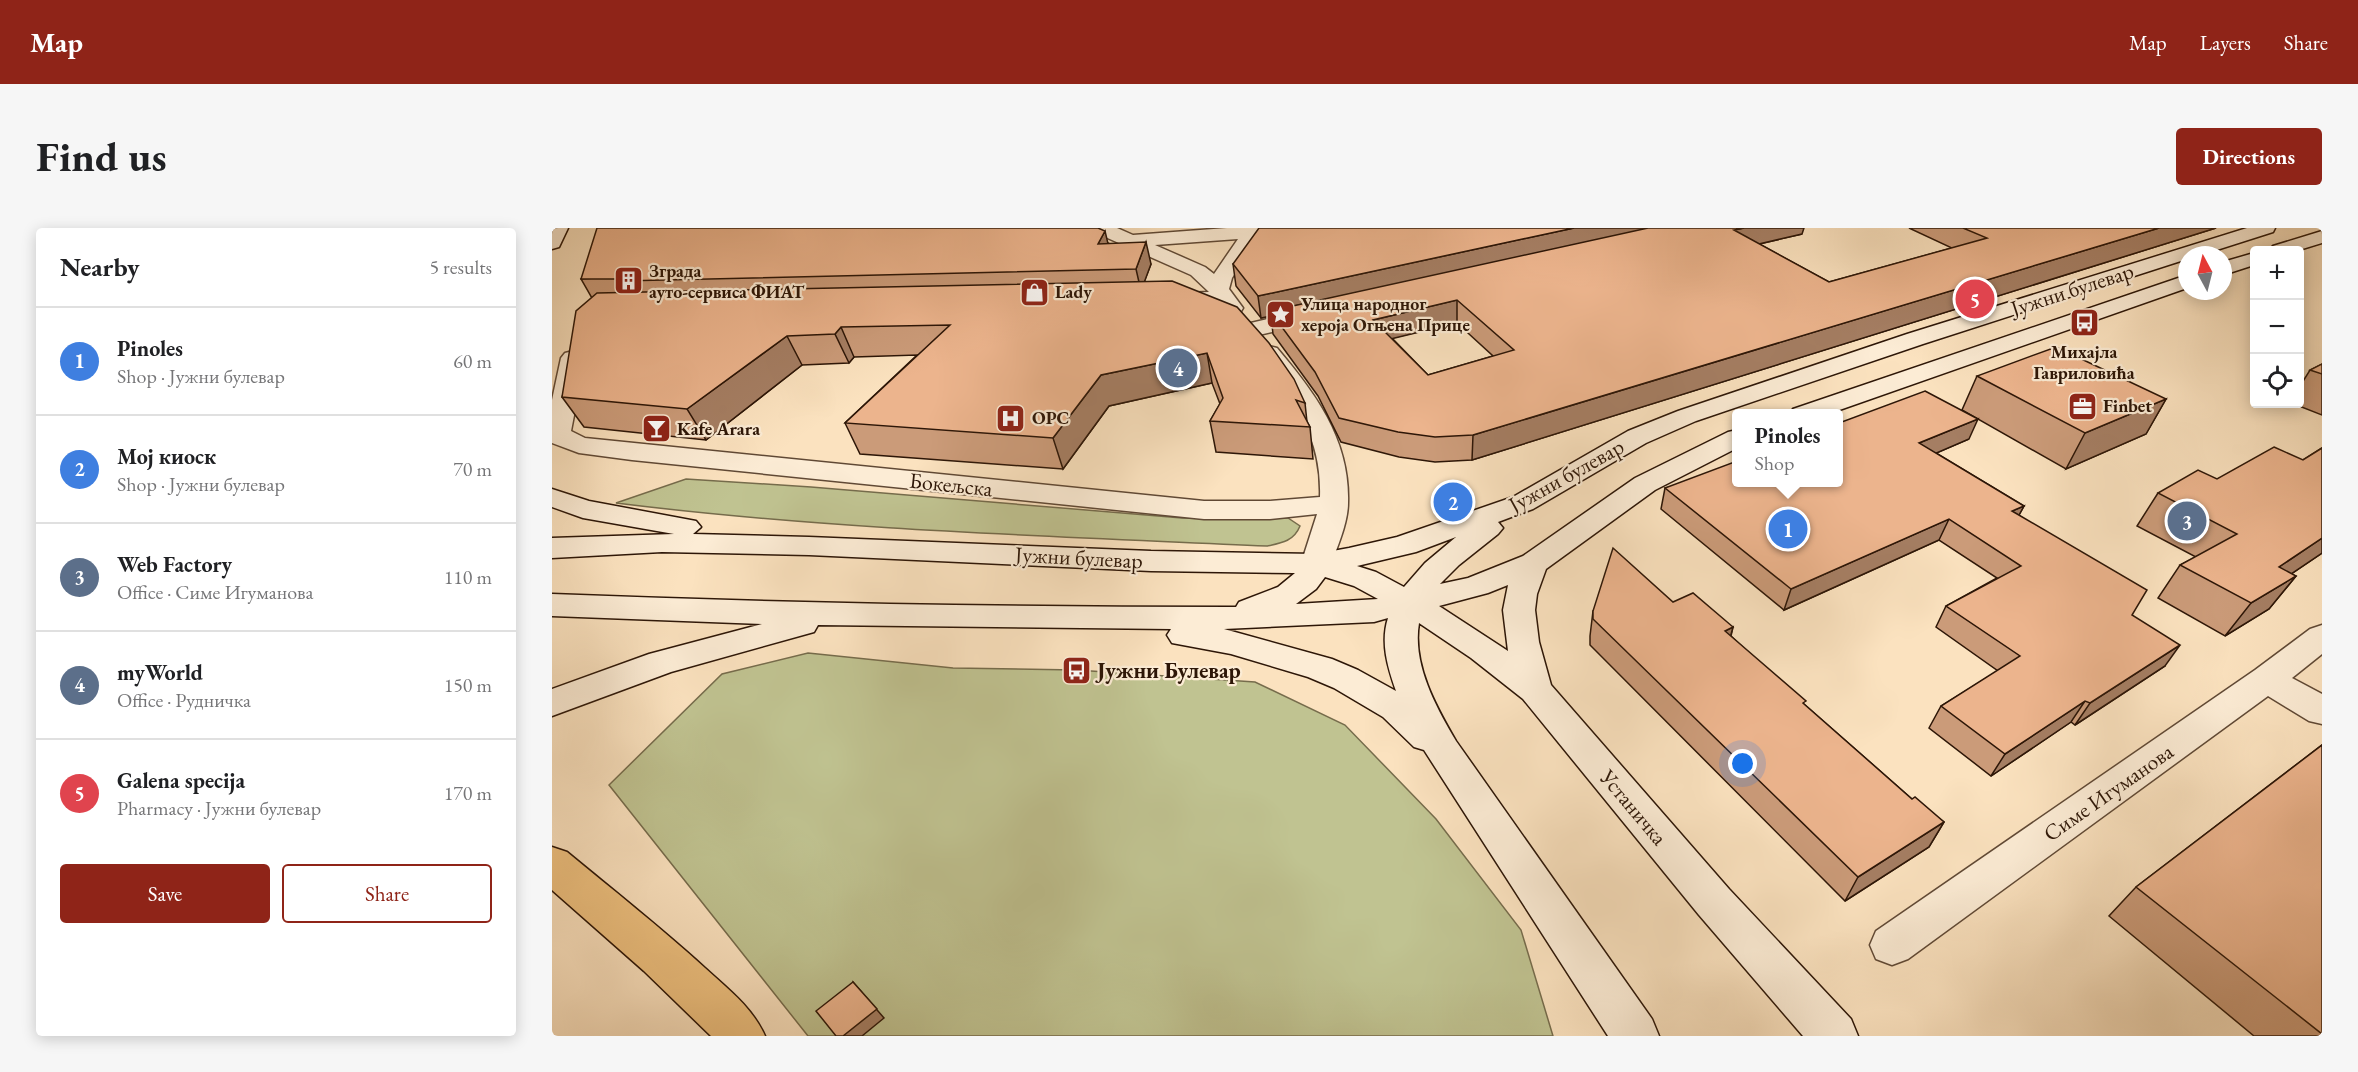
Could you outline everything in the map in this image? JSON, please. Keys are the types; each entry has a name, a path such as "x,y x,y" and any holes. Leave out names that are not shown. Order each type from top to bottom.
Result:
{"highway":[{"path":"552,866 660,956 731,1023 741,1036"}],"main road":[{"path":"552,243 559,228"},
{"path":"1101,228 1185,263 1205,275 1299,389 1319,422 1333,456 1335,504 1326,542 1310,576 1294,591 1279,600 1228,618"},
{"name":"Јужни булевар","path":"552,548 662,543 809,546 1151,561 1316,564 1405,546 1523,503 1637,436 1687,416 1915,339 2266,228"},
{"path":"1133,241 1253,230"},
{"path":"1221,293 1222,278 1253,230"},
{"path":"2293,246 2322,237"},
{"path":"2232,266 2250,260"},
{"name":"Јужни булевар","path":"1816,409 2178,284"},
{"path":"1150,300 1221,293"},
{"path":"1250,330 1331,312"},
{"name":"Бокељска","path":"577,336 558,431 561,437 568,441 632,452 1204,510 1270,510 1335,504"},
{"name":"Јужни булевар","path":"552,605 853,615 1048,618 1228,618 1360,613 1412,604 1477,586 1534,563 1646,484 1732,441"},
{"path":"552,497 583,509 645,521 809,546"},
{"path":"1523,503 1444,561 1423,585 1402,624 1401,636 1407,669 1416,703 1443,751 1635,1036"},
{"path":"1534,563 1522,582 1517,605 1535,690"},
{"name":"Устаничка","path":"1316,564 1334,567 1365,579 1412,604 1483,650 1535,690 1714,902 1834,1036"},
{"path":"552,703 661,663 795,625 853,615"},
{"path":"1048,618 1232,642 1320,668 1346,679 1396,708 1443,751"},
{"name":"Симе Игуманова","path":"1892,945 2267,679 2322,637"},
{"path":"2267,679 2322,711"}],"green space":[{"path":"686,479 811,487 1182,518 1288,518 1300,526 1291,538 1267,546 860,526 616,503"},
{"path":"808,653 953,668 1076,670 1255,682 1345,725 1436,819 1521,930 1553,1036 808,1036 609,785 722,674"}],"building":[{"path":"597,228 1098,228 1105,231 1098,244 1146,242 1136,269 622,281 625,279 581,279"},
{"path":"1259,228 1574,228 1258,296 1233,264"},
{"path":"1648,228 1744,228 1734,230 1829,282 1987,238 1963,228 2159,228 1473,435 1435,437 1398,432 1339,418 1315,372 1270,311","holes":["1457,300 1514,350 1428,375 1373,320"]},
{"path":"1172,281 1237,307 1269,343 1294,379 1305,403 1296,400 1310,427 1210,421 1223,398 1207,353 1101,375 1053,438 845,423 950,325 841,327 835,334 787,336 687,409 562,397 576,311 597,293"},
{"path":"2056,347 2166,399 2085,433 1977,376"},
{"path":"2322,364 2322,374 2310,370"},
{"path":"1925,391 1978,419 1919,443 2024,506 2012,511 2147,590 2132,615 2180,645 2090,703 2085,701 2005,754 1941,706 2020,656 1946,606 2021,566 1949,519 1791,589 1665,488 1732,463 1732,487 1843,487 1843,422"},
{"path":"2274,447 2303,460 2322,448 2322,538 2279,567 2296,576 2251,603 2180,565 2237,534 2158,493 2198,470 2217,479"},
{"path":"1613,548 1673,602 1693,593 1733,627 1725,631 1806,701 1803,703 1912,799 1915,797 1944,822 1858,877 1593,619 1593,611"},
{"path":"2322,745 2322,1034 2136,887"},
{"path":"853,982 877,1009 843,1036 836,1036 816,1011"}],"place":[{"name":"Зграда ауто-сервиса ФИАТ","path":"628,281"},
{"name":"Lady","path":"1034,292"},
{"name":"Galena specija","path":"1975,299"},
{"name":"Улица народног хероја Огњена Прице","path":"1280,314"},
{"name":"Михајла Гавриловића","path":"2084,323"},
{"name":"myWorld","path":"1178,368"},
{"name":"Finbet","path":"2082,406"},
{"name":"ОРС","path":"1011,418"},
{"name":"Kafe Arara","path":"656,429"},
{"name":"Мој киоск","path":"1453,502"},
{"name":"Web Factory","path":"2187,521"},
{"name":"Pinoles","path":"1788,529"},
{"name":"Јужни Булевар","path":"1076,670"}]}
